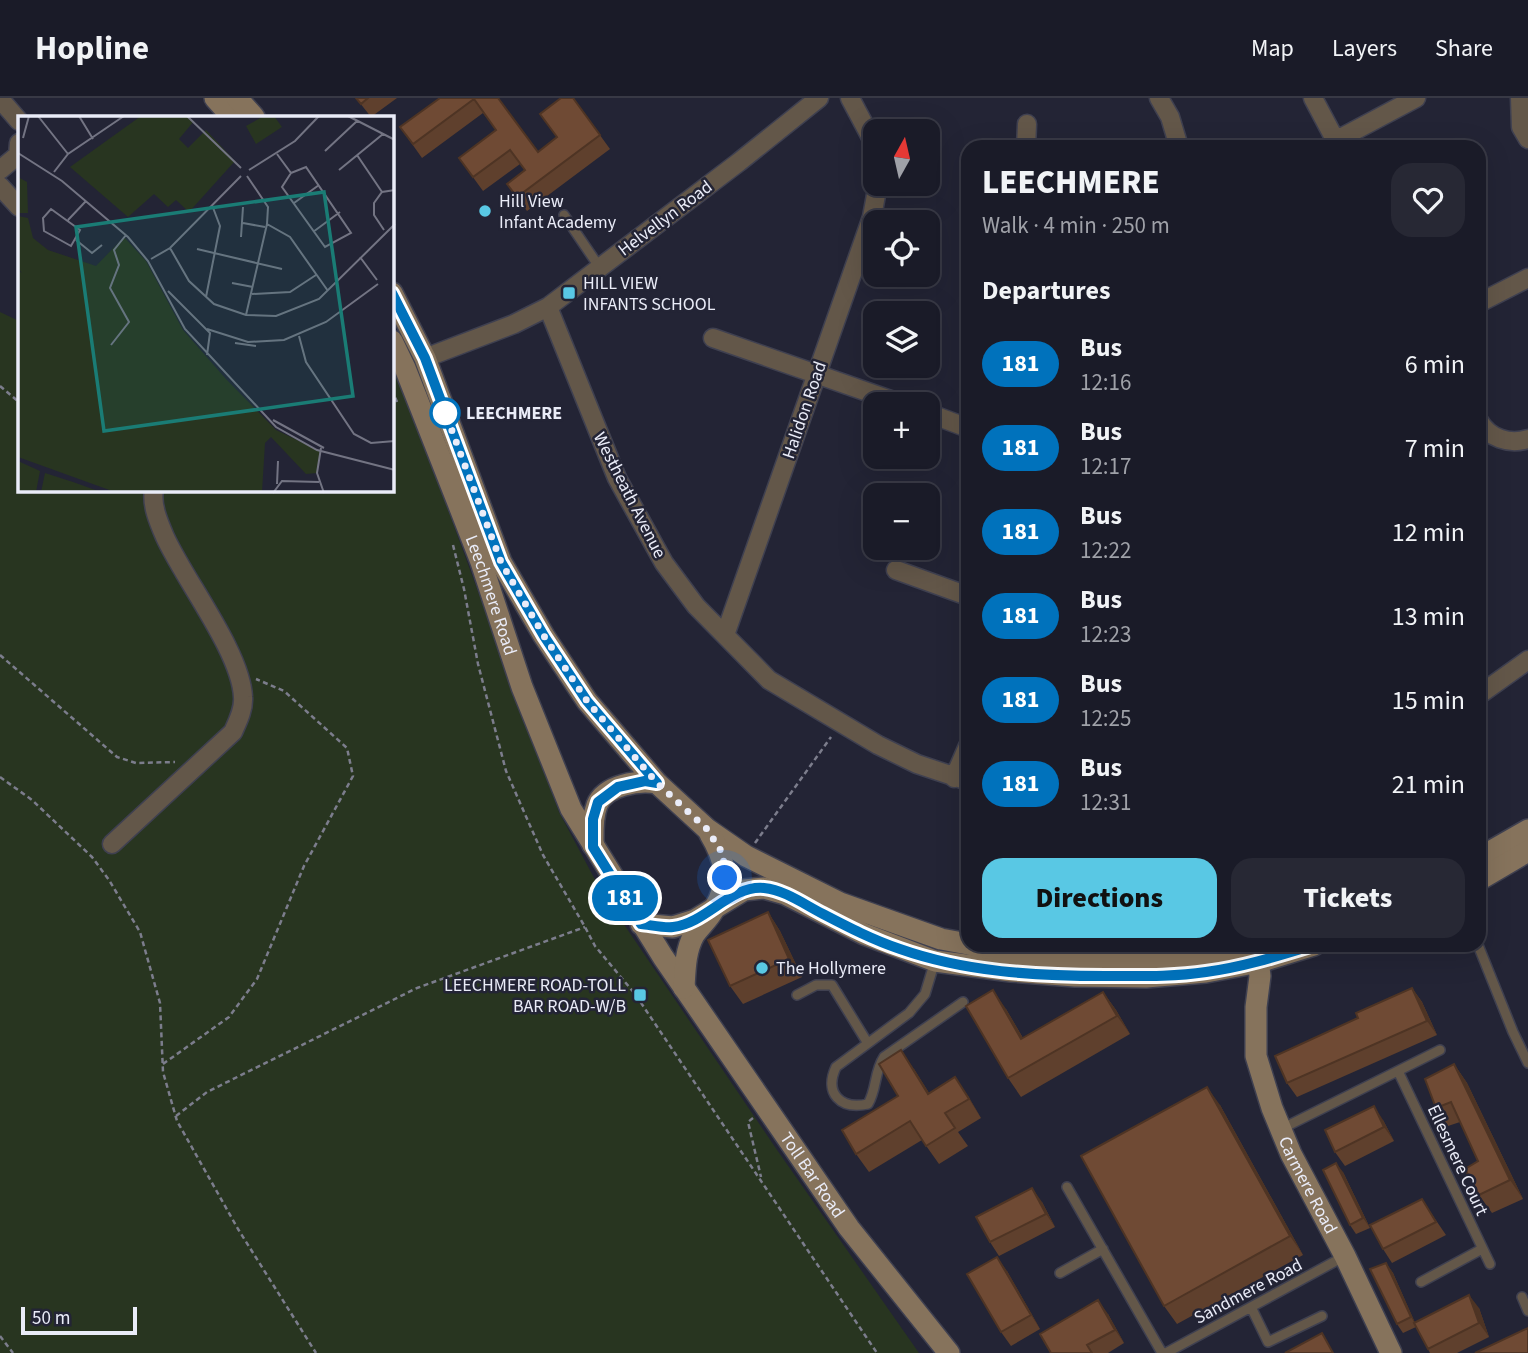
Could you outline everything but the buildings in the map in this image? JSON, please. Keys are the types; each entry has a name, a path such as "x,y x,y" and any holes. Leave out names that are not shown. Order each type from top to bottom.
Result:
{"main road":[{"path":"215,98 231,116"},
{"path":"237,98 253,116"},
{"name":"Leechmere Road","path":"394,297 425,358 501,562 544,636 587,701 657,783 707,829 746,856 839,903 941,939 961,943"},
{"name":"Leechmere Road","path":"394,345 481,562 527,699 571,809 663,957"},
{"path":"405,368 425,358"},
{"path":"593,847 593,819 598,802 618,787 645,781 657,783"},
{"path":"684,988 686,958 694,936 715,908 723,889 723,854 707,829"},
{"path":"1486,854 1528,830"},
{"path":"1486,876 1528,851"},
{"name":"Leechmere Road","path":"641,924 673,927 695,920 744,890 764,888 785,894 864,934 935,961 1075,976 1146,976 1206,972 1252,953"},
{"name":"Leechmere Road","path":"1005,952 1095,963 1252,953"},
{"name":"Carmere Road","path":"1252,953 1260,985 1256,1007 1256,1056 1281,1129 1391,1353"},
{"name":"Toll Bar Road","path":"663,957 849,1228 949,1353"}],"street":[{"name":"Helvellyn Road","path":"425,358 514,324 548,307 819,98"},
{"path":"850,98 863,122"},
{"path":"1159,98 1170,117 1177,140"},
{"path":"1313,98 1335,140"},
{"path":"1344,140 1416,98"},
{"path":"1520,98 1521,127 1528,139"},
{"path":"0,99 18,120"},
{"path":"1026,140 1027,124"},
{"path":"0,170 18,155"},
{"path":"0,186 18,205"},
{"name":"Halidon Road","path":"725,635 872,217 876,196"},
{"path":"1486,299 1528,278"},
{"name":"Westheath Avenue","path":"548,307 599,437 638,520 664,563 696,606 769,680 840,724 917,764 961,780"},
{"path":"713,338 868,392"},
{"path":"940,418 961,425"},
{"path":"1486,433 1507,441 1528,439"},
{"path":"112,844 233,733 241,716 244,697 229,650 172,553 159,523 153,492"},
{"path":"896,570 961,593"},
{"path":"1486,690 1528,660"}],"lane":[{"path":"564,215 600,268"},
{"path":"1481,952 1528,1063"},
{"path":"935,961 925,994 909,1013 867,1041 836,1067 830,1080 833,1092 844,1104 854,1107 867,1104 874,1094 878,1066 884,1057 963,1002"},
{"path":"797,995 816,985 832,985 867,1041"},
{"path":"1281,1129 1440,1050"},
{"name":"Ellesmere Court","path":"1398,1070 1490,1264"},
{"name":"Sandmere Road","path":"1067,1187 1164,1353 1345,1256"},
{"path":"1060,1273 1102,1249"},
{"path":"1421,1282 1482,1249"},
{"path":"1522,1297 1528,1311"},
{"path":"1251,1307 1268,1342 1322,1316"}],"path":[{"path":"0,386 18,401"},
{"path":"452,541 478,664 506,771 543,855 595,946 635,995 877,1353"},
{"path":"0,655 117,757 136,764 203,759"},
{"path":"163,1064 229,1017 257,979 304,866 353,776 347,748 284,691 237,670"},
{"path":"746,856 840,724"},
{"path":"0,777 32,800 92,857 140,932 160,1003 163,1064 176,1116 238,1228 316,1353"},
{"path":"176,1116 207,1092 417,988 584,927"},
{"path":"762,1180 748,1122 766,1108"},
{"path":"0,1336 13,1353"}],"green space":[{"path":"0,312 18,321 18,492 394,492 394,362 559,812 600,889 919,1353 0,1353"}],"bus line":[{"name":"181","path":"394,296 425,358 501,562 544,636 587,701 657,783 645,781 618,787 598,802 593,819 593,847 641,924 673,927 695,920 744,890 764,888 785,894 896,948 956,965 1075,976 1146,976 1206,972 1259,962 1291,952"}],"place":[{"name":"Hill View Infant Academy","path":"485,211"},
{"name":"HILL VIEW INFANTS SCHOOL","path":"569,293"},
{"name":"LEECHMERE","path":"445,413"},
{"name":"The Hollymere","path":"762,968"},
{"name":"LEECHMERE ROAD-TOLL BAR ROAD-W/B","path":"640,995"}],"route":[{"path":"445,413 442,404 501,562 544,636 587,701 657,783 707,829 723,854 725,878"}]}
